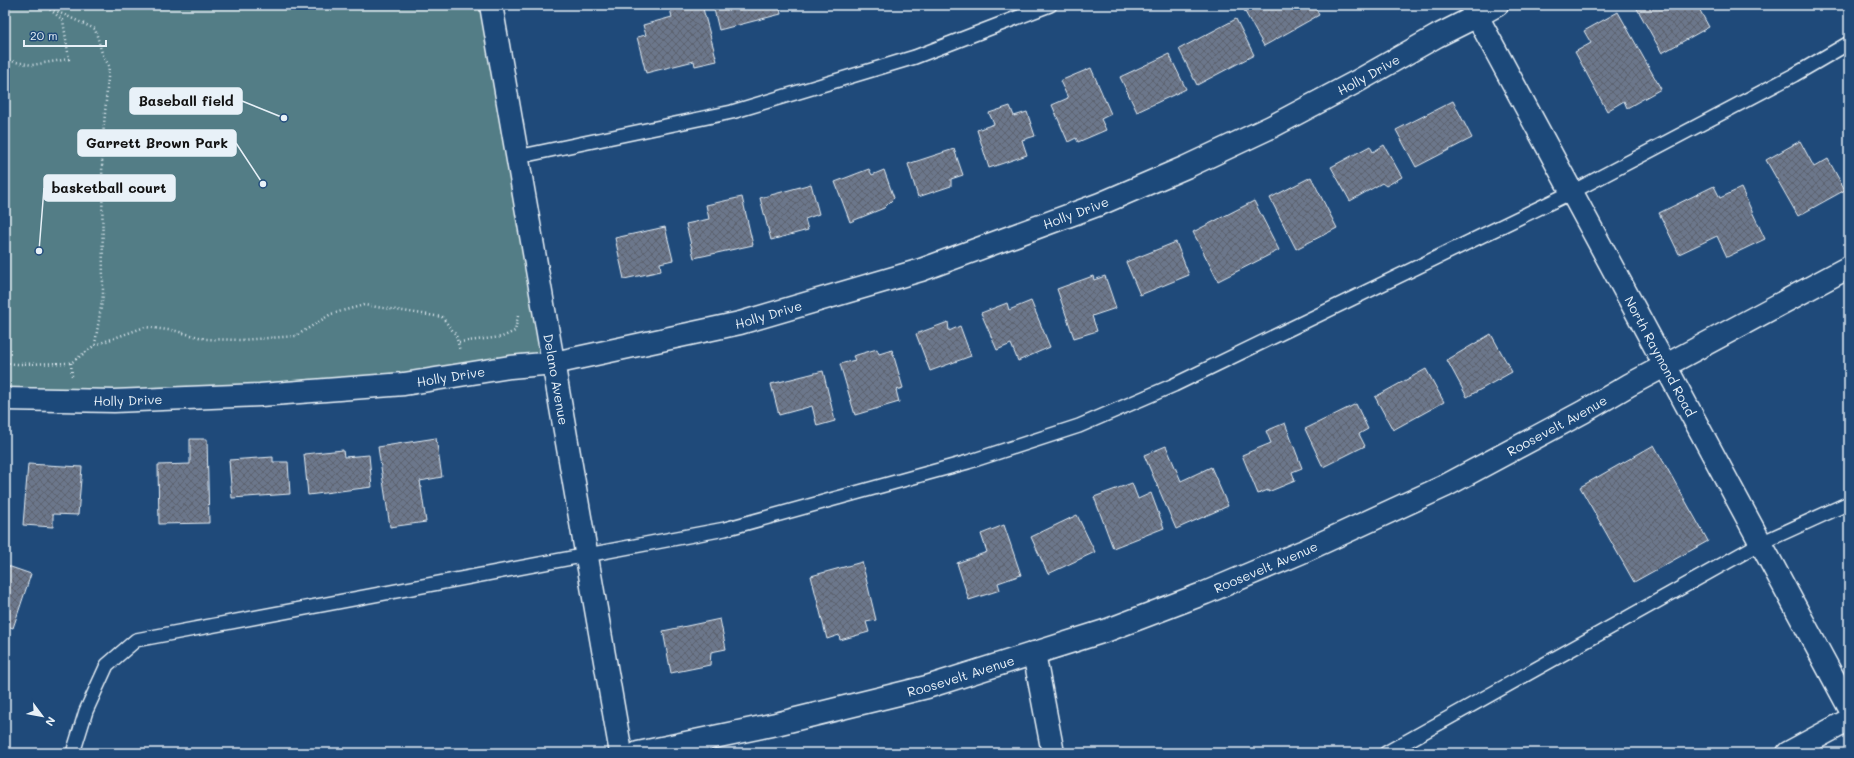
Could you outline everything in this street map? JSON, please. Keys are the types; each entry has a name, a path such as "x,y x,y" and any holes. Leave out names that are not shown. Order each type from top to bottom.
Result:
{"street":[{"name":"Delano Avenue","path":"491,5 621,753"},
{"name":"Holly Drive","path":"5,399 114,401 260,395 404,384 554,363 740,323 921,270 1055,221 1143,186 1271,127 1356,82 1437,36 1474,10 1497,5"},
{"name":"North Raymond Road","path":"1474,10 1849,707"},
{"name":"Roosevelt Avenue","path":"638,753 776,724 927,687 1108,630 1205,593 1350,531 1491,462 1849,267"},
{"path":"1034,653 1053,753"},
{"path":"1788,753 1849,720"}],"lane":[{"path":"517,157 732,112 915,57 1050,5"},
{"path":"73,753 86,712 107,665 136,640 726,530 968,462 1079,426 1174,385 1572,192 1794,74 1849,43"},
{"path":"1386,753 1761,543 1849,503"}],"path":[{"path":"40,5 45,5 95,29 102,53 109,66 102,148 103,295 95,344"},
{"path":"5,60 32,65 69,59 63,20 45,5"},
{"path":"5,363 71,363 95,344 145,327 176,331 206,339 241,340 296,336 331,314 364,305 442,317 456,335 459,342 462,375"},
{"path":"459,342 502,337 515,331 518,318 517,310"}],"green space":[{"path":"5,5 488,5 554,363 457,377 5,399"}],"building":[{"path":"669,5 702,5 717,61 695,66 694,61 646,73 637,37 646,35 643,25 672,17"},
{"path":"713,5 779,5 781,14 719,30"},
{"path":"1252,5 1314,5 1319,15 1264,46 1244,10"},
{"path":"1635,5 1697,5 1709,27 1662,53"},
{"path":"1618,12 1661,89 1627,108 1624,101 1607,111 1575,52 1591,43 1584,31"},
{"path":"1236,19 1254,55 1197,85 1179,49"},
{"path":"1169,54 1186,89 1137,112 1120,77"},
{"path":"1091,68 1111,114 1101,119 1106,130 1078,142 1076,138 1068,142 1052,105 1068,98 1060,81"},
{"path":"1453,101 1472,138 1416,167 1396,130"},
{"path":"1010,106 1014,116 1027,112 1035,136 1022,140 1027,155 989,168 977,130 994,124 989,113"},
{"path":"1800,141 1814,167 1828,159 1845,190 1798,216 1766,160"},
{"path":"1384,145 1402,177 1386,186 1382,183 1350,201 1331,167 1370,146 1373,152"},
{"path":"954,149 963,175 951,179 951,186 918,197 908,164"},
{"path":"869,169 872,175 884,170 894,198 884,208 850,222 835,182"},
{"path":"1311,177 1337,228 1296,249 1270,198"},
{"path":"811,184 819,214 805,219 808,230 771,240 760,198"},
{"path":"1714,186 1720,198 1741,188 1765,239 1727,257 1717,236 1679,254 1659,213"},
{"path":"742,197 753,245 694,258 686,224 709,219 706,205"},
{"path":"1254,201 1279,250 1218,281 1193,232"},
{"path":"665,227 673,260 660,263 661,271 624,279 615,238"},
{"path":"1176,242 1189,275 1140,295 1126,262"},
{"path":"1093,276 1094,280 1105,276 1116,308 1092,316 1097,331 1074,338 1057,289"},
{"path":"1031,301 1050,347 1018,361 1011,344 997,350 981,313 1007,303 1009,310"},
{"path":"948,322 949,331 960,326 971,356 930,371 916,334"},
{"path":"1491,334 1512,372 1467,397 1447,360"},
{"path":"877,349 879,354 892,350 903,388 896,390 899,402 855,415 840,364 855,360 853,356"},
{"path":"1426,369 1444,402 1393,430 1375,397"},
{"path":"823,371 835,421 817,426 812,406 779,415 771,384"},
{"path":"1356,404 1368,429 1359,434 1365,446 1323,467 1305,429"},
{"path":"1285,423 1302,468 1292,472 1295,481 1268,492 1268,490 1258,494 1242,455 1271,443 1266,431"},
{"path":"436,438 442,477 420,481 426,522 390,527 378,447"},
{"path":"190,439 207,439 209,523 159,524 158,465 190,464"},
{"path":"1654,445 1708,541 1634,582 1580,487"},
{"path":"1166,446 1181,481 1211,467 1228,506 1176,529 1144,455"},
{"path":"343,450 344,457 369,455 372,487 308,495 304,454"},
{"path":"273,457 273,462 288,462 290,494 232,498 229,460"},
{"path":"28,464 82,467 78,515 53,514 53,527 23,525"},
{"path":"1132,483 1138,499 1151,493 1164,528 1113,548 1094,497"},
{"path":"1077,515 1095,552 1048,574 1031,537"},
{"path":"1004,525 1021,575 998,583 1000,590 969,600 957,563 987,552 981,534"},
{"path":"862,562 876,620 866,622 869,632 840,640 839,635 827,639 811,576"},
{"path":"5,565 31,574 13,628 5,625"},
{"path":"720,619 726,649 711,652 710,665 671,673 663,631"},
{"path":"5,643 8,644 5,656"}],"place":[{"name":"Baseball field","path":"284,118"},
{"name":"Garrett Brown Park","path":"263,184"},
{"name":"basketball court","path":"39,251"}]}
